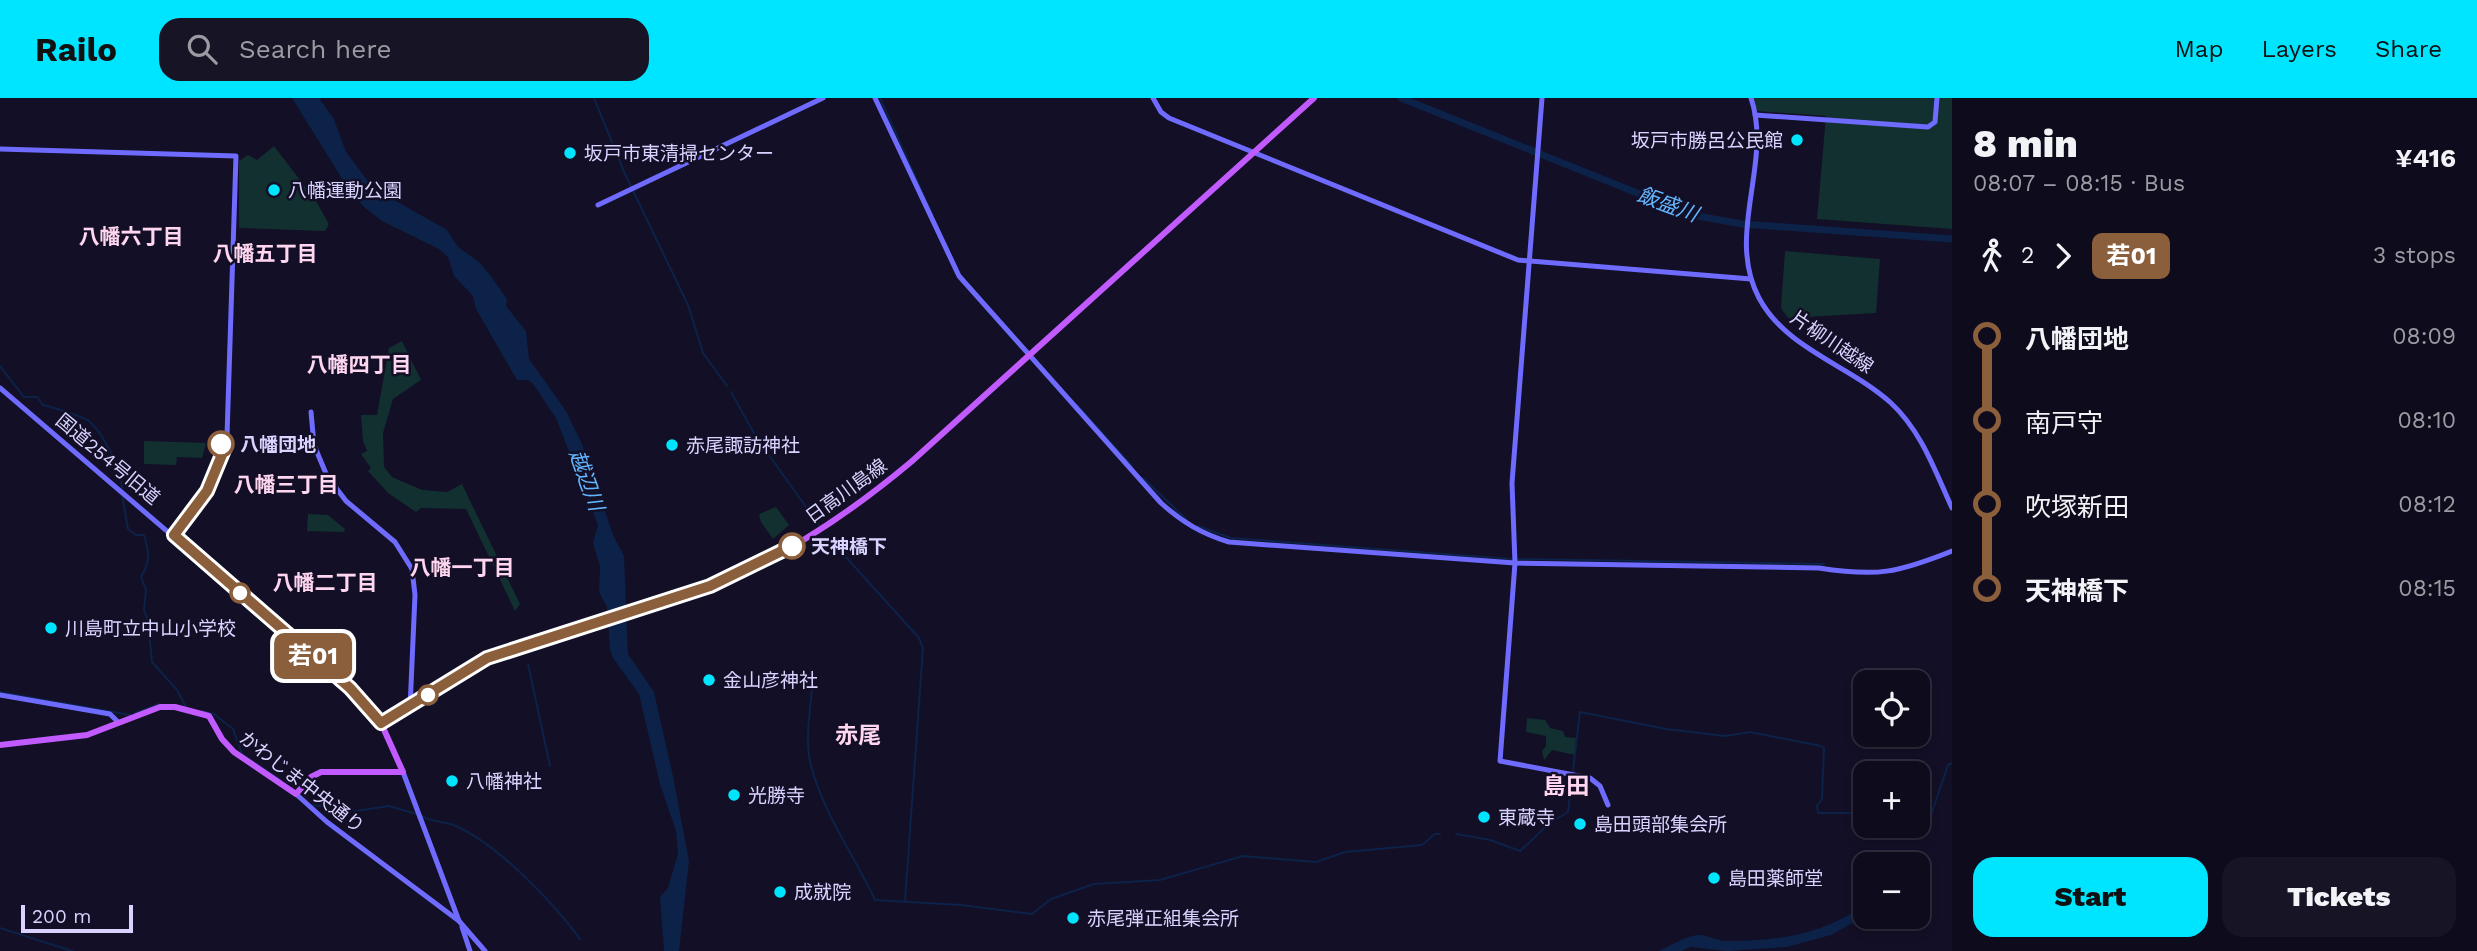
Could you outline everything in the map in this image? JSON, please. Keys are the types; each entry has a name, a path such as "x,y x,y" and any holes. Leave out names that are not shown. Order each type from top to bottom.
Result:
{"main road":[{"name":"日高川島線","path":"381,723 410,708 479,662 741,573 835,521 888,481 1314,98"},
{"name":"かわじま中央通り","path":"118,722 160,707 175,707 209,716 218,733 234,752 296,794"},
{"path":"0,745 88,735 118,722"},
{"path":"296,794 311,777 321,772 403,772 381,723"}],"street":[{"path":"597,205 823,98"},
{"path":"875,98 959,276 1161,503 1180,520 1213,537 1228,542 1515,563 1819,568 1878,574 1906,568 1952,551"},
{"path":"1153,98 1169,118 1508,257 1529,262 1751,279"},
{"path":"1542,98 1512,482 1515,563 1500,761 1590,778 1600,786 1608,805"},
{"name":"片柳川越線","path":"1751,98 1755,115 1756,165 1747,232 1751,279 1766,309 1779,326 1878,392 1906,419 1930,457 1952,508"},
{"path":"1755,115 1928,127 1935,122 1937,98"},
{"path":"0,149 236,156 228,436 213,480 174,535"},
{"name":"国道254号旧道","path":"0,388 350,688 381,723"},
{"path":"311,412 314,445 327,476 346,501 395,542 412,569 415,595 410,708"},
{"path":"0,695 110,713 118,722"},
{"path":"403,772 470,951"},
{"name":"かわじま中央通り","path":"296,794 327,822 459,921"},
{"path":"459,921 485,951"}],"green space":[{"path":"1753,98 1952,98 1952,229 1817,219 1826,116 1757,111"},
{"name":"八幡運動公園","path":"274,146 316,201 329,224 325,231 239,228 239,161 248,155 257,160"},
{"path":"1785,251 1880,259 1876,313 1788,318 1781,308"},
{"path":"402,341 421,380 393,399 383,433 384,467 392,477 422,490 447,492 462,484 520,604 515,611 466,509 421,508 416,512 388,493 368,471 371,468 361,454 367,451 363,441 361,415 377,415 389,348"},
{"path":"144,441 206,443 202,458 177,457 176,465 144,464"},
{"path":"776,507 789,525 773,539 761,522 759,514"},
{"path":"308,514 328,515 345,529 344,532 307,531"},
{"path":"1527,718 1545,720 1550,728 1563,731 1565,737 1576,738 1575,755 1552,750 1544,760 1542,751 1546,746 1546,736 1526,732"}],"water":[{"name":"越辺川","path":"292,98 319,98 334,119 346,152 373,188 447,230 458,247 479,262 490,275 507,299 506,306 526,331 529,359 566,411 582,444 613,535 624,556 628,654 654,692 673,776 689,861 679,951 664,951 660,897 668,888 678,854 676,831 660,784 639,694 613,658 610,649 607,607 599,592 600,567 593,543 598,525 556,418 533,384 528,380 517,380 476,309 473,296 454,276 448,257 439,249 382,221 364,207 346,185"},
{"path":"1853,912 1853,923 1831,935 1787,947 1727,951 1691,947 1681,951 1659,951 1695,935 1726,941 1781,938 1816,930"}],"waterway":[{"path":"594,98 625,174 688,305 703,353 727,386"},
{"path":"880,98 932,214"},
{"name":"飯盛川","path":"1401,98 1692,215 1742,224 1952,239"},
{"path":"0,366 24,397 37,397 43,405 89,421 111,452 122,489"},
{"path":"731,392 756,437 819,525"},
{"path":"1077,405 1132,466"},
{"path":"1143,478 1187,520"},
{"path":"122,494 128,529 136,535 144,535 147,546 148,561 141,577 146,590 144,610 148,621 152,662 177,690 186,707"},
{"path":"1198,526 1231,538 1511,559"},
{"path":"827,536 919,638 923,648 905,901"},
{"path":"1517,559 1824,564"},
{"path":"528,664 550,766"},
{"path":"812,688 808,739 812,769 832,820 875,900 961,905 1032,914 1051,899 1094,884 1160,880 1243,856 1316,862 1345,852 1422,845 1435,834 1440,834"},
{"path":"0,692 130,715"},
{"path":"135,713 159,704"},
{"path":"202,711 214,714 233,729 242,754 281,780"},
{"path":"1456,834 1490,840 1520,851 1551,822 1568,812 1580,712 1666,729 1725,736 1750,732 1821,746 1824,748 1822,799 1817,806 1818,813 1853,813"},
{"path":"1930,815 1948,765 1952,763"},
{"path":"312,805 356,811 389,806 417,814"},
{"path":"422,816 458,827 491,847 540,892 580,939"},
{"path":"0,928 72,951"}],"bus line":[{"name":"若01","path":"221,444 226,445 213,480 174,535 350,688 381,723 406,711 458,674 487,658 710,586 792,546"}],"place":[{"name":"坂戸市勝呂公民館","path":"1797,140"},
{"name":"坂戸市東清掃センター","path":"570,153"},
{"name":"八幡運動公園","path":"274,190"},
{"name":"八幡団地","path":"221,444"},
{"name":"赤尾諏訪神社","path":"672,445"},
{"name":"天神橋下","path":"792,546"},
{"name":"川島町立中山小学校","path":"51,628"},
{"name":"金山彦神社","path":"709,680"},
{"name":"八幡神社","path":"452,781"},
{"name":"光勝寺","path":"734,795"},
{"name":"東蔵寺","path":"1484,817"},
{"name":"島田頭部集会所","path":"1580,824"},
{"name":"島田薬師堂","path":"1714,878"},
{"name":"成就院","path":"780,892"},
{"name":"赤尾弾正組集会所","path":"1073,918"}],"district":[{"name":"八幡六丁目","path":"131,236"},
{"name":"八幡五丁目","path":"265,253"},
{"name":"八幡四丁目","path":"359,364"},
{"name":"八幡三丁目","path":"286,484"},
{"name":"八幡一丁目","path":"462,567"},
{"name":"八幡二丁目","path":"325,582"},
{"name":"赤尾","path":"858,735"},
{"name":"島田","path":"1566,786"}]}
